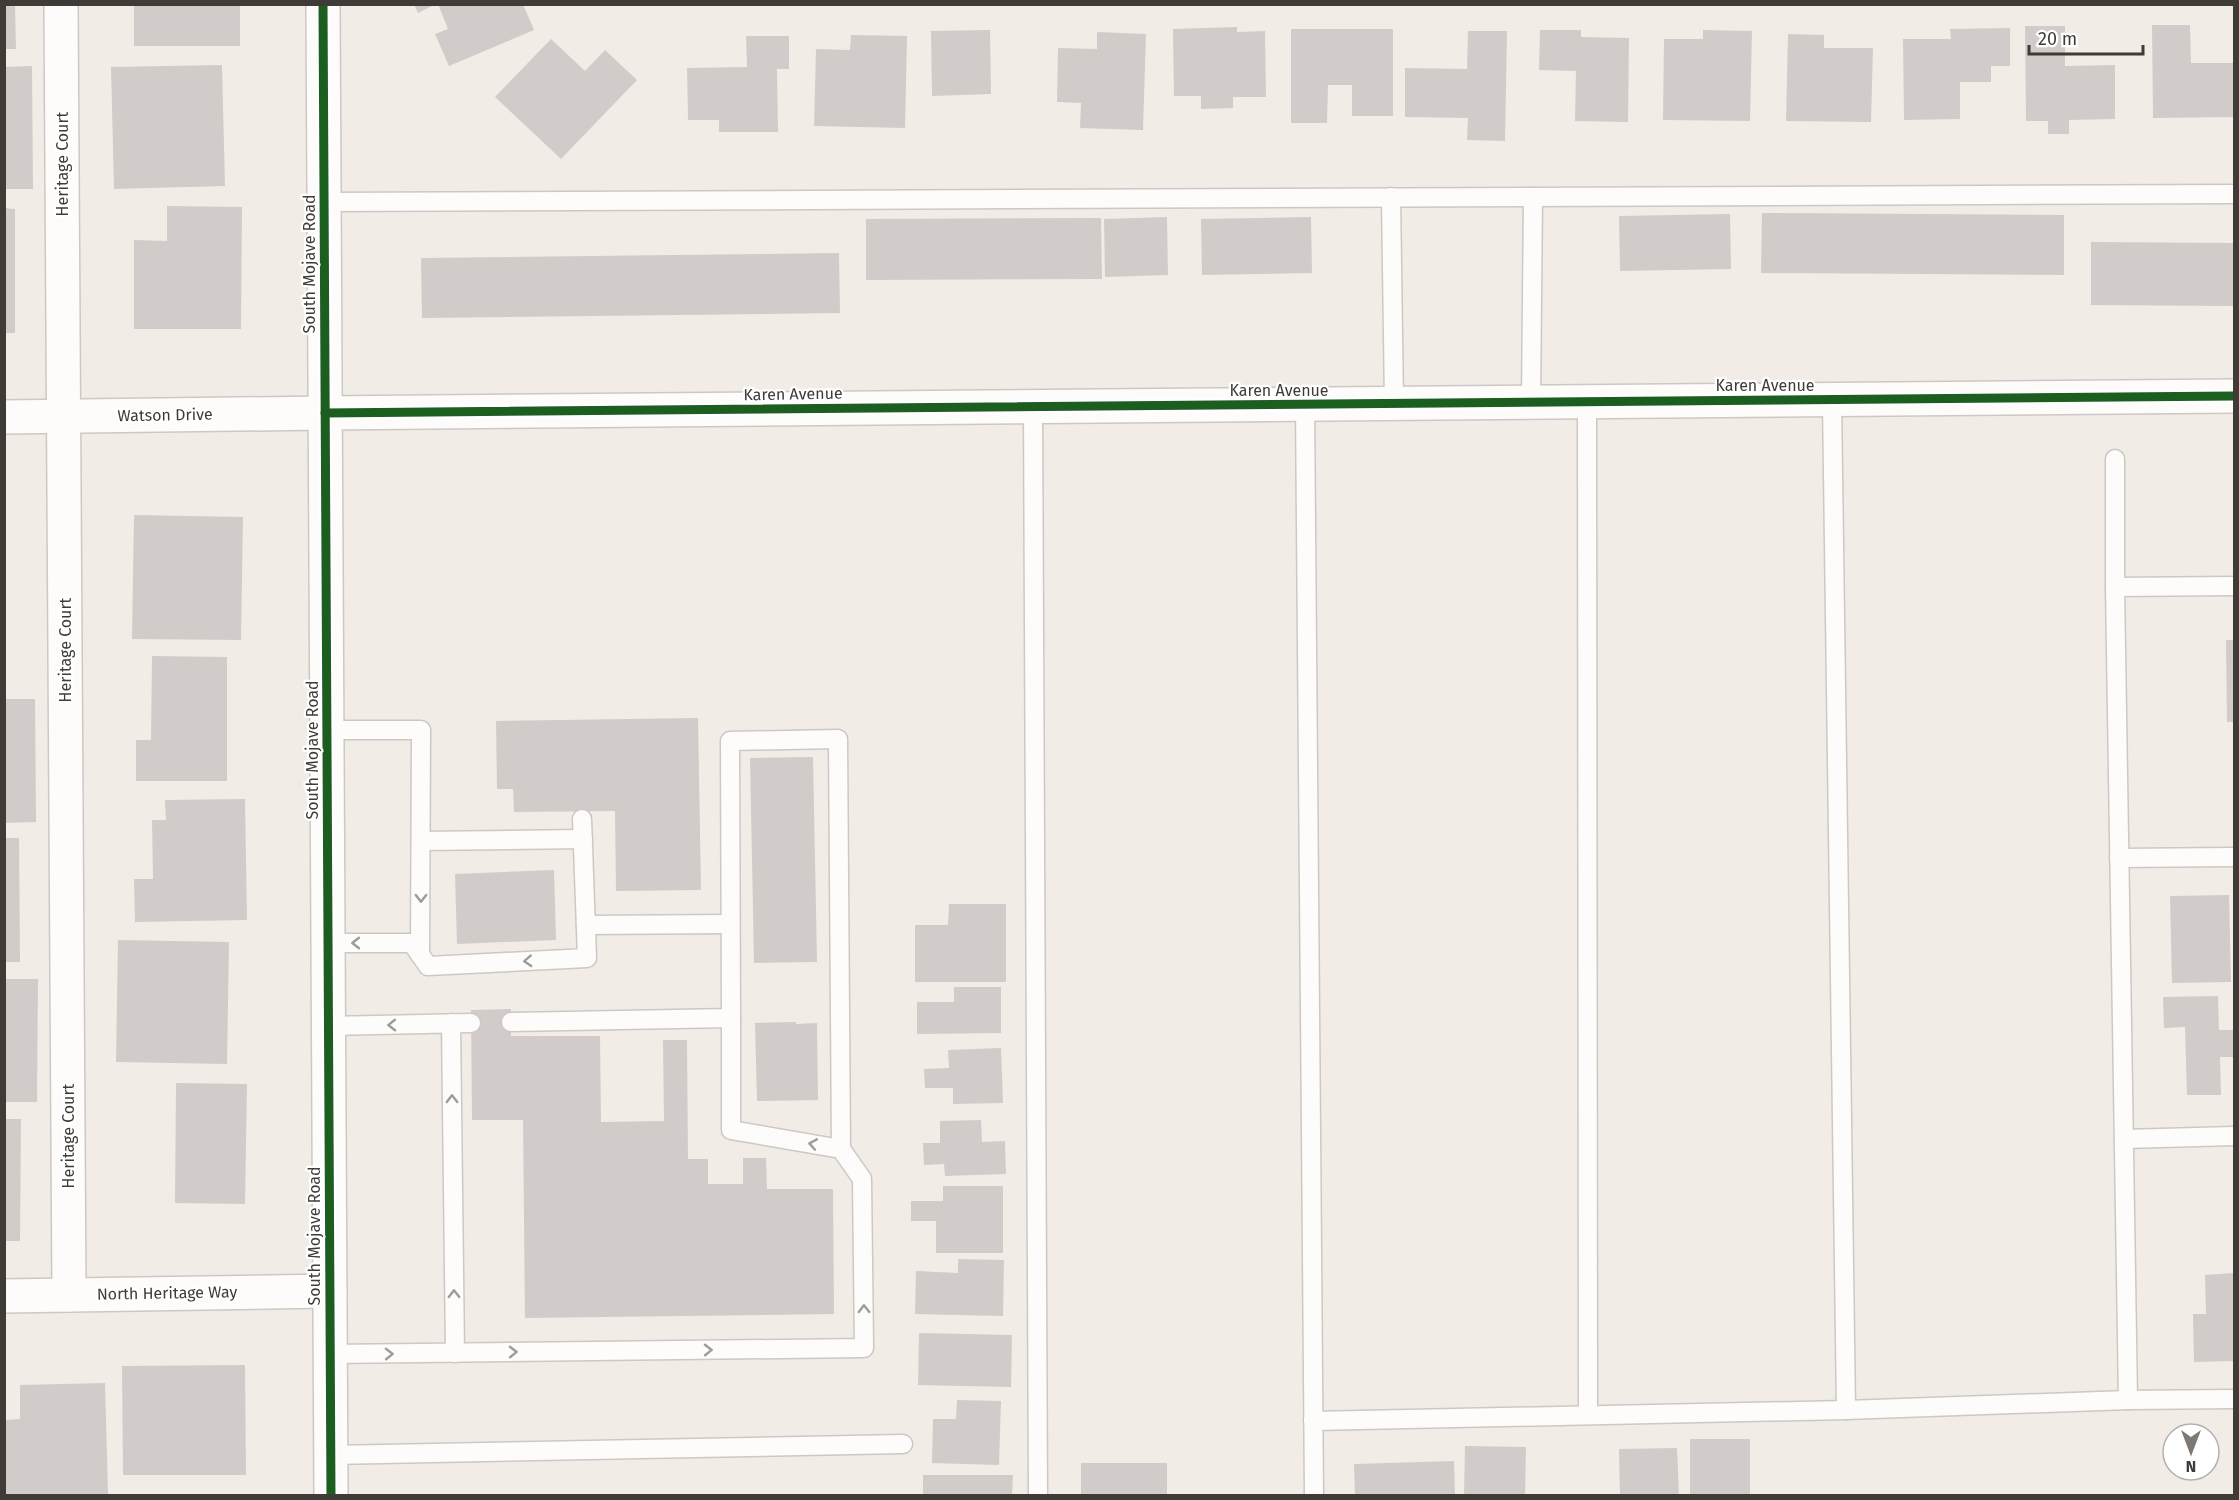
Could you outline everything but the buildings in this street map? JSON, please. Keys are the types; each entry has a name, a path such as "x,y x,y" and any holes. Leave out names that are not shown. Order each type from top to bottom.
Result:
{"street":[{"name":"Heritage Court","path":"62,4 69,1295"},
{"name":"South Mojave Road","path":"322,4 331,1496"},
{"name":"Karen Avenue","path":"325,413 2235,396"},
{"name":"Watson Drive","path":"4,417 325,413"},
{"name":"North Heritage Way","path":"4,1296 330,1291"}],"lane":[{"path":"324,202 2235,194"},
{"path":"1532,402 1533,196"},
{"path":"1391,197 1394,404"},
{"path":"1832,400 1846,1410"},
{"path":"1587,402 1588,1415"},
{"path":"1305,404 1314,1496"},
{"path":"1033,407 1038,1496"},
{"path":"2115,459 2128,1400"},
{"path":"2115,587 2235,586"},
{"path":"327,730 421,730 420,955"},
{"path":"330,1354 864,1348 862,1179 841,1149 838,739 730,741 731,1130 841,1149"},
{"path":"328,943 412,943 428,966 587,958 582,819"},
{"path":"421,841 583,839"},
{"path":"2120,858 2235,857"},
{"path":"586,925 730,924"},
{"path":"511,1022 731,1017"},
{"path":"451,1023 455,1353"},
{"path":"328,1026 471,1023"},
{"path":"2124,1139 2235,1136"},
{"path":"1313,1421 2235,1399"},
{"path":"331,1455 903,1444"}],"cycle path":[{"path":"323,4 331,1496"},
{"path":"325,413 2234,396"}]}
